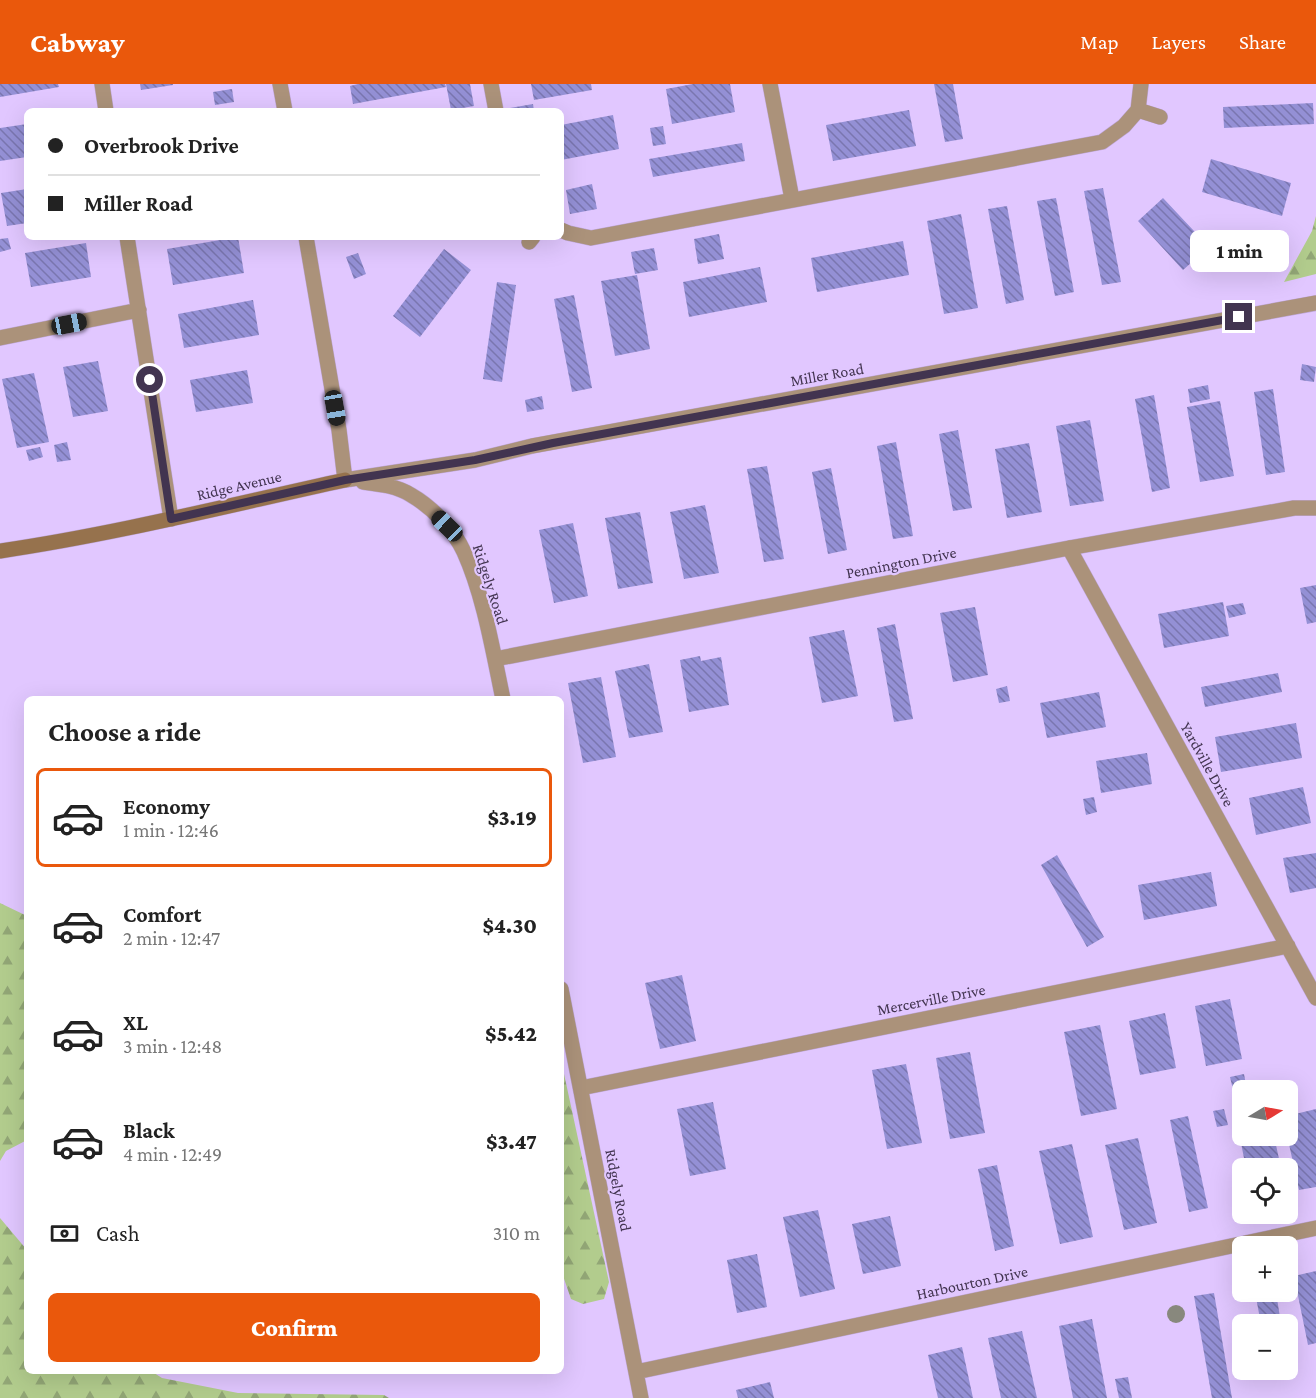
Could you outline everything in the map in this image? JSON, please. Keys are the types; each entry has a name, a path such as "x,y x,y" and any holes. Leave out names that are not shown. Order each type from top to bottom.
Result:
{"street":[{"path":"102,84 106,108"},
{"path":"280,84 284,108"},
{"path":"491,84 495,108"},
{"path":"770,84 792,199"},
{"path":"564,231 591,238 1102,142 1124,126 1138,110 1141,84"},
{"path":"1138,110 1160,117"},
{"path":"127,240 171,519"},
{"path":"307,240 339,429 345,480"},
{"name":"Miller Road","path":"345,480 475,460 566,440 1316,303"},
{"path":"0,338 139,310"},
{"name":"Ridge Avenue","path":"0,551 38,546 171,519 345,480"},
{"name":"Ridgely Road","path":"345,480 385,485 411,494 447,526 464,551 479,596 502,696"},
{"name":"Pennington Drive","path":"495,659 1069,548 1294,508 1316,508"},
{"name":"Yardville Drive","path":"1069,548 1316,998"},
{"name":"Mercerville Drive","path":"581,1088 1288,946"},
{"name":"Ridgely Road","path":"564,1004 641,1398"},
{"name":"Harbourton Drive","path":"636,1372 1316,1228"}],"green space":[{"path":"1316,216 1316,274 1284,282 1312,231"},
{"path":"0,903 24,915 24,1142 6,1151 0,1161"},
{"path":"564,1074 609,1282 604,1299 583,1304 571,1299 564,1279"},
{"path":"0,1218 24,1246 24,1374 156,1374 162,1378 238,1393 384,1395 389,1398 0,1398"}],"building":[{"path":"0,84 58,84 59,87 0,97"},
{"path":"140,84 173,84 173,85 141,90"},
{"path":"358,84 445,84 446,87 353,104 350,86"},
{"path":"446,84 470,84 474,106 451,108"},
{"path":"531,84 591,84 592,90 534,100"},
{"path":"693,84 730,84 735,112 672,124 666,89"},
{"path":"934,84 953,84 963,139 945,142"},
{"path":"232,89 234,102 215,105 213,92"},
{"path":"1313,103 1314,124 1224,128 1223,107"},
{"path":"533,104 534,108 510,108"},
{"path":"909,110 916,146 833,161 826,125"},
{"path":"613,115 619,149 564,159 564,124"},
{"path":"24,124 24,157 0,161 0,128"},
{"path":"663,126 666,144 653,146 650,128"},
{"path":"742,143 745,161 653,177 649,159"},
{"path":"1211,159 1291,183 1282,216 1202,192"},
{"path":"592,184 597,209 570,214 566,190"},
{"path":"1103,188 1121,282 1102,285 1084,191"},
{"path":"24,189 24,223 7,226 1,193"},
{"path":"1056,198 1074,292 1055,296 1037,201"},
{"path":"1163,198 1209,247 1183,270 1138,221"},
{"path":"1007,206 1024,300 1006,304 988,209"},
{"path":"961,214 978,308 944,314 927,221"},
{"path":"719,234 724,259 698,264 694,239"},
{"path":"8,238 11,249 0,252 0,239"},
{"path":"220,240 238,240 244,273 173,285 167,249"},
{"path":"903,241 909,275 817,292 811,258"},
{"path":"86,243 91,277 31,287 25,253"},
{"path":"654,248 658,270 635,274 631,252"},
{"path":"444,249 471,270 420,337 393,316"},
{"path":"358,253 366,274 354,279 346,257"},
{"path":"760,267 767,302 689,317 683,282"},
{"path":"637,275 650,349 615,356 601,281"},
{"path":"497,282 516,285 502,382 483,379"},
{"path":"574,295 592,388 572,392 554,299"},
{"path":"253,300 259,335 184,348 178,314"},
{"path":"98,361 108,411 73,417 63,367"},
{"path":"1302,364 1316,367 1314,382 1300,380"},
{"path":"247,370 253,403 196,412 190,380"},
{"path":"34,373 49,442 17,448 2,379"},
{"path":"1208,385 1210,399 1190,403 1188,389"},
{"path":"1273,389 1285,472 1266,475 1254,392"},
{"path":"1154,395 1170,488 1152,492 1135,399"},
{"path":"542,396 544,409 527,412 525,400"},
{"path":"1220,401 1234,476 1200,482 1187,407"},
{"path":"1090,420 1104,501 1070,506 1056,426"},
{"path":"958,430 972,508 953,511 939,434"},
{"path":"67,442 71,460 57,462 54,445"},
{"path":"896,442 913,536 893,539 877,446"},
{"path":"1029,443 1042,512 1007,518 995,449"},
{"path":"40,447 43,457 29,461 26,450"},
{"path":"767,466 784,559 764,562 747,469"},
{"path":"831,468 847,550 828,554 812,472"},
{"path":"705,505 719,573 684,579 670,512"},
{"path":"640,512 653,583 618,589 605,518"},
{"path":"573,523 588,596 554,603 539,530"},
{"path":"1316,585 1316,622 1307,624 1300,588"},
{"path":"1223,602 1229,636 1164,648 1158,614"},
{"path":"1243,603 1246,614 1229,618 1226,606"},
{"path":"975,607 988,675 953,682 940,613"},
{"path":"895,624 913,719 894,722 877,628"},
{"path":"844,630 858,696 822,703 809,637"},
{"path":"700,656 701,661 721,657 729,705 689,712 680,660"},
{"path":"649,664 663,732 629,738 615,671"},
{"path":"1278,673 1282,692 1205,707 1201,687"},
{"path":"601,677 616,757 583,763 568,683"},
{"path":"1007,686 1010,701 999,703 996,689"},
{"path":"1099,692 1106,727 1047,738 1040,703"},
{"path":"1296,723 1302,758 1221,772 1215,737"},
{"path":"1147,753 1152,784 1101,793 1096,761"},
{"path":"1303,787 1311,823 1256,835 1249,798"},
{"path":"1094,797 1097,812 1086,815 1083,799"},
{"path":"1316,853 1316,888 1290,893 1283,858"},
{"path":"1057,855 1104,937 1087,947 1041,865"},
{"path":"1211,872 1217,906 1144,920 1138,885"},
{"path":"682,975 696,1041 660,1049 645,983"},
{"path":"1230,999 1242,1059 1206,1066 1195,1006"},
{"path":"1165,1013 1176,1068 1140,1075 1129,1021"},
{"path":"1100,1025 1117,1109 1081,1116 1064,1032"},
{"path":"970,1052 985,1133 950,1139 936,1058"},
{"path":"906,1064 922,1143 887,1149 872,1070"},
{"path":"1244,1074 1245,1080 1232,1080 1232,1086 1230,1077"},
{"path":"713,1102 726,1169 690,1176 677,1109"},
{"path":"1224,1109 1228,1125 1217,1127 1213,1111"},
{"path":"1316,1109 1316,1187 1299,1190 1298,1158 1292,1158 1289,1146 1298,1146 1298,1113"},
{"path":"1188,1116 1208,1208 1189,1212 1170,1120"},
{"path":"1138,1138 1157,1223 1124,1230 1105,1145"},
{"path":"1072,1144 1093,1237 1060,1244 1039,1151"},
{"path":"1242,1146 1276,1146 1279,1158 1244,1158"},
{"path":"997,1165 1014,1246 995,1251 978,1169"},
{"path":"818,1210 835,1289 800,1297 783,1217"},
{"path":"890,1216 901,1266 863,1274 852,1224"},
{"path":"757,1254 767,1307 737,1313 727,1260"},
{"path":"1316,1271 1316,1343 1308,1345 1298,1296 1298,1275"},
{"path":"1214,1293 1232,1398 1212,1398 1194,1296"},
{"path":"1257,1302 1278,1302 1279,1314 1259,1314"},
{"path":"1092,1319 1107,1398 1073,1398 1059,1326"},
{"path":"1022,1331 1037,1398 1001,1398 988,1338"},
{"path":"962,1347 973,1398 938,1398 928,1355"},
{"path":"1128,1377 1132,1398 1119,1398 1115,1379"},
{"path":"770,1382 774,1398 738,1398 736,1390"}],"route":[{"path":"150,380 171,519 345,480 475,460 553,443 1239,317"}]}
